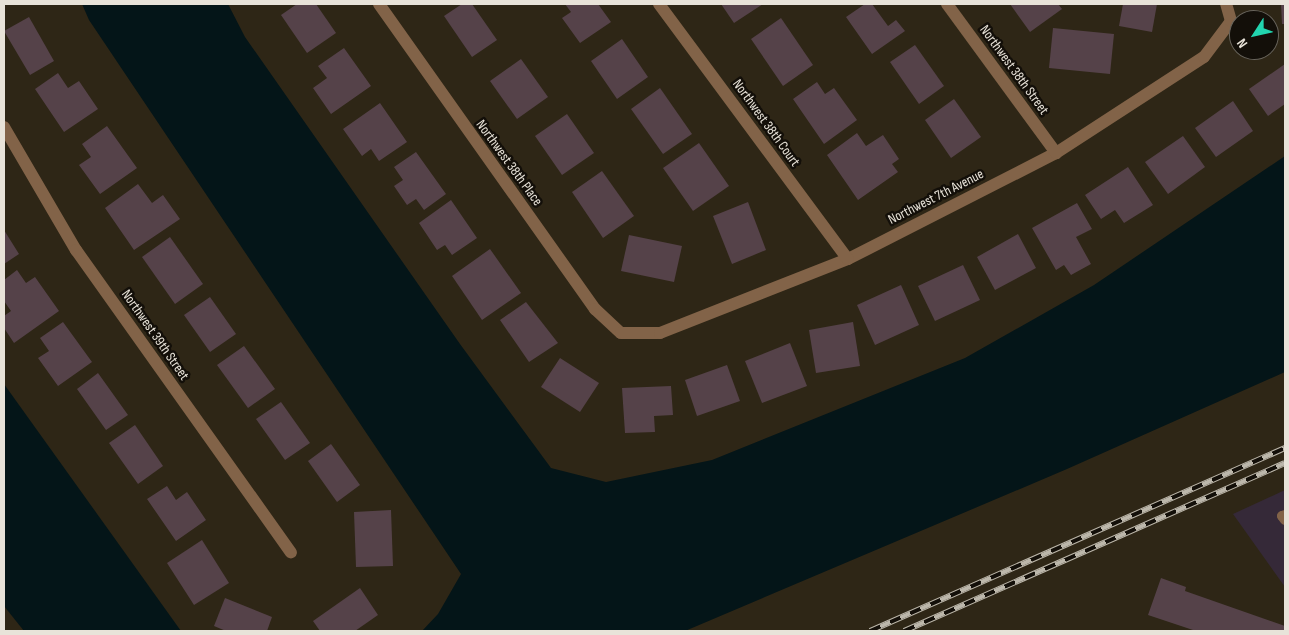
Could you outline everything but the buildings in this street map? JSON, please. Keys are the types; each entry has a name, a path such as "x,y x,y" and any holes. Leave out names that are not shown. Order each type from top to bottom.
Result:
{"street":[{"name":"Northwest 38th Place","path":"379,4 595,309 621,333"},
{"name":"Northwest 38th Court","path":"659,4 848,259"},
{"name":"Northwest 38th Street","path":"947,4 1056,153"},
{"name":"Northwest 7th Avenue","path":"621,333 660,333 848,259 1056,153 1204,57 1231,21 1226,4"},
{"name":"Northwest 39th Street","path":"4,127 76,250 291,552"}],"lane":[{"path":"1285,515 1282,516 1285,520"}],"shaded area":[{"path":"82,4 228,4 245,37 460,344 551,468 606,482 712,460 965,358 1094,285 1285,156 1285,372 1067,469 685,631 422,631 438,614 461,574 89,20"},
{"path":"4,384 181,631 24,631 4,606"},
{"path":"1285,490 1285,587 1233,514"}],"railway":[{"path":"870,631 1285,448"},
{"path":"904,631 1285,463"}]}
